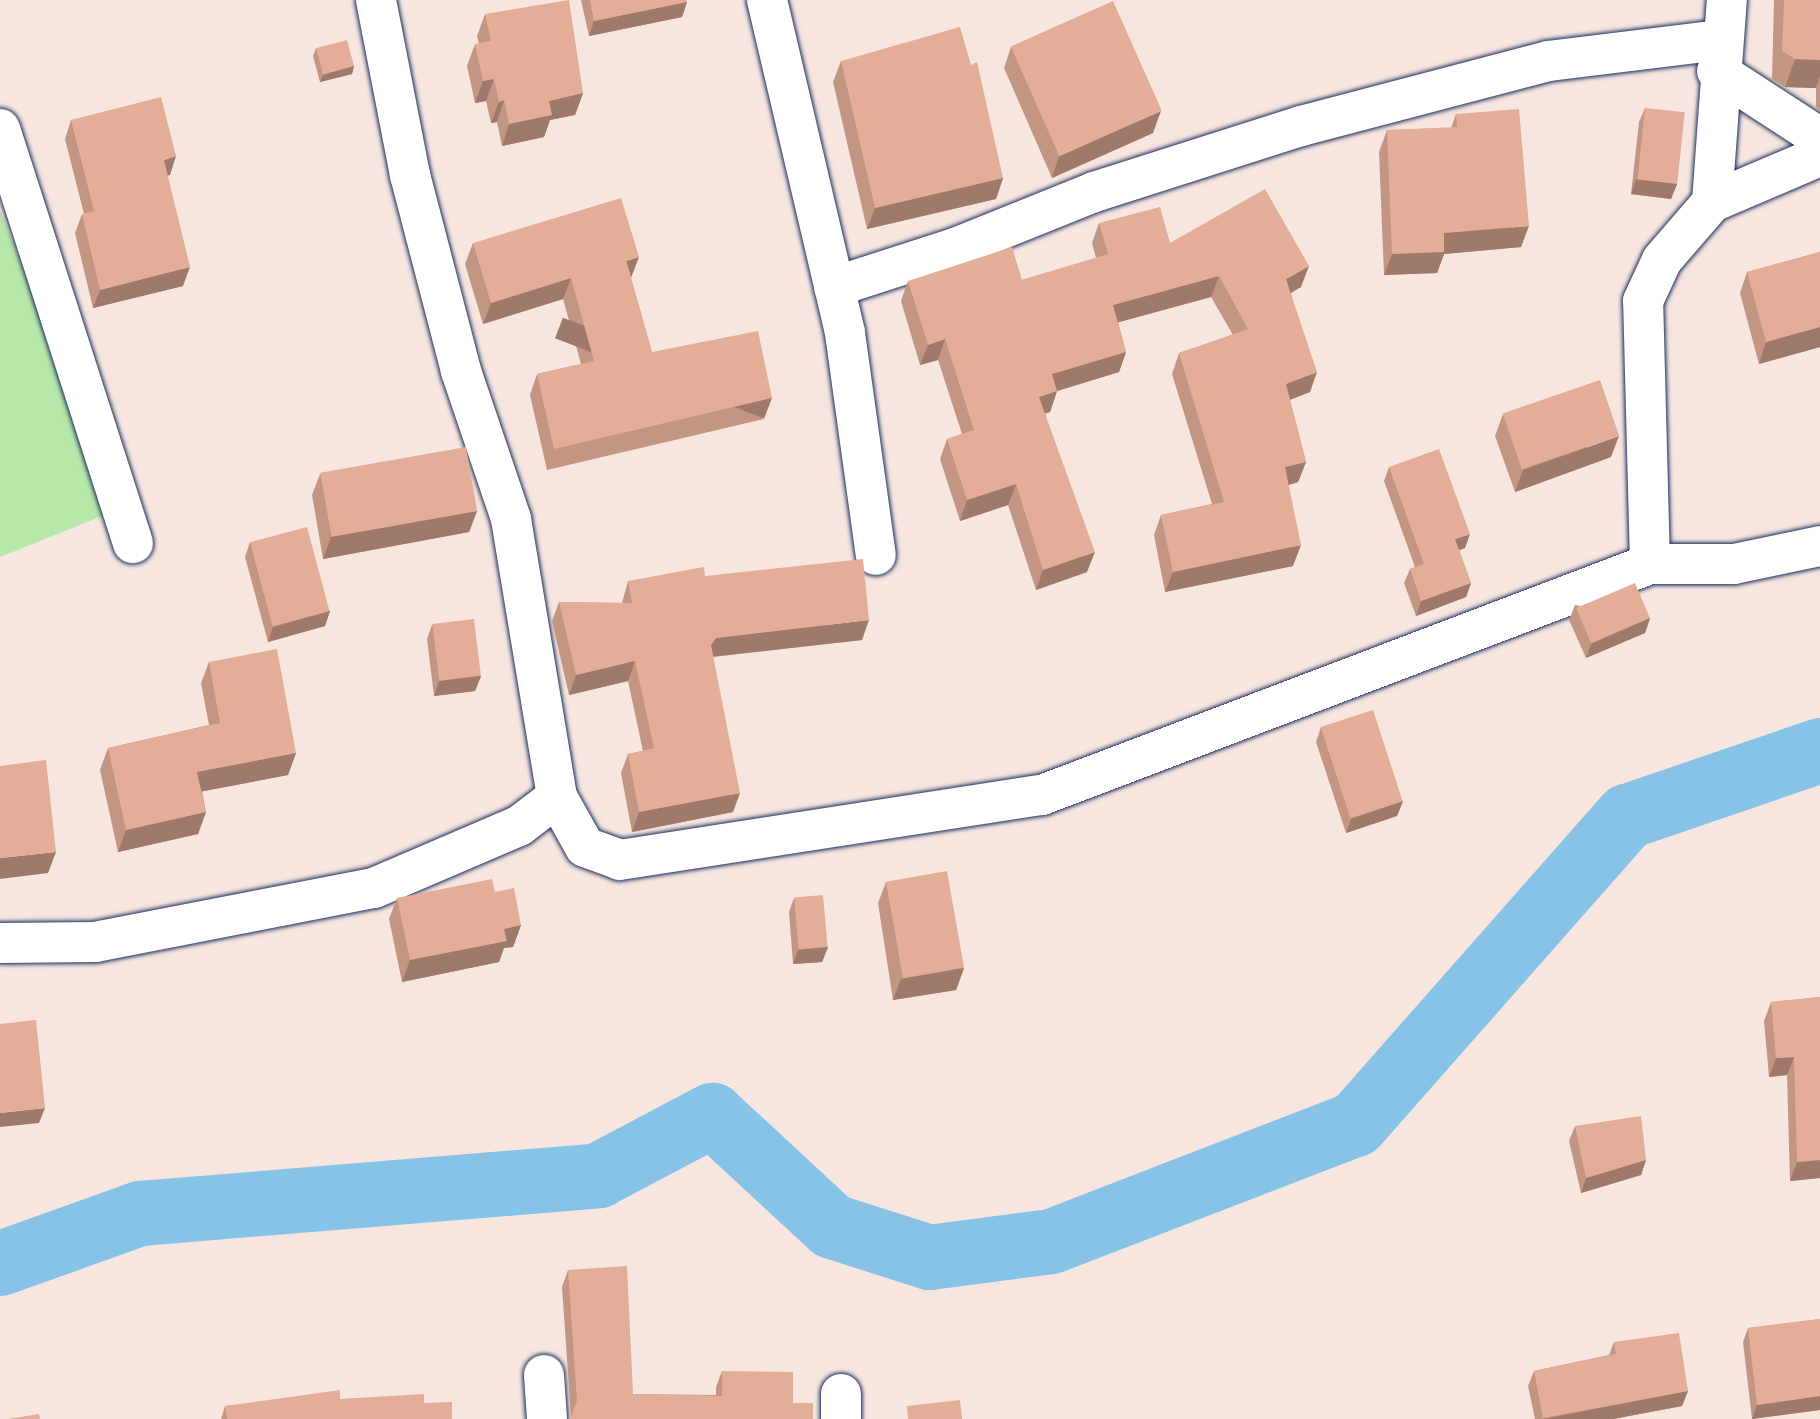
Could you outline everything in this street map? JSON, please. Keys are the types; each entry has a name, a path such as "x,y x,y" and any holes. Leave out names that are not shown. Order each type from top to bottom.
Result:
{"street":[{"path":"376,0 410,175 460,370 511,520 556,797 585,847 620,860 1042,795 1650,564 1734,564 1820,546"},
{"path":"767,0 834,287 876,556"},
{"path":"1712,202 1718,56 1727,0"},
{"path":"834,287 1301,126 1549,62 1718,56 1820,138"},
{"path":"0,130 133,543"},
{"path":"1650,564 1643,301 1662,260 1712,202 1820,156"},
{"path":"0,943 95,942 374,888 519,826 556,797"},
{"path":"544,1376 547,1419"}],"green space":[{"path":"0,211 122,508 0,557"}],"building":[{"path":"569,0 583,93 549,101 552,115 509,124 494,79 483,81 475,44 491,41 485,14"},
{"path":"590,0 686,0 687,2 594,21"},
{"path":"1784,0 1820,0 1820,60 1795,59 1782,51"},
{"path":"1113,1 1162,111 1059,156 1011,47"},
{"path":"960,27 971,65 977,62 1003,178 875,208 841,61"},
{"path":"347,40 354,66 323,74 316,48"},
{"path":"161,97 176,156 164,160 190,267 100,290 82,214 94,211 71,120"},
{"path":"1645,108 1685,112 1677,184 1637,180"},
{"path":"1519,109 1529,226 1444,233 1444,252 1392,254 1387,130 1457,127 1456,114"},
{"path":"1265,189 1309,266 1286,279 1317,372 1286,384 1306,462 1285,467 1301,545 1173,572 1161,515 1224,502 1179,353 1248,329 1219,276 1113,305 1126,352 1052,374 1057,391 1039,397 1095,552 1043,570 1016,484 967,500 947,439 974,430 945,339 928,345 908,281 1012,247 1022,280 1108,254 1099,223 1160,207 1170,243"},
{"path":"621,198 639,257 626,261 652,352 758,331 772,398 554,449 537,374 594,361 571,278 491,303 473,243"},
{"path":"1820,252 1820,327 1766,342 1747,272"},
{"path":"1600,380 1619,436 1522,469 1503,414"},
{"path":"466,447 477,511 332,537 320,473"},
{"path":"1439,449 1470,534 1455,539 1471,583 1421,601 1410,569 1424,564 1389,467"},
{"path":"307,527 330,611 273,626 250,542"},
{"path":"863,559 869,620 716,638 711,645 740,793 639,812 628,754 654,748 635,661 576,675 559,602 632,603 628,581 704,567 705,576"},
{"path":"1635,583 1650,618 1591,643 1576,608"},
{"path":"474,619 481,676 439,681 432,624"},
{"path":"277,649 296,753 197,772 206,812 126,830 108,748 220,723 209,662"},
{"path":"1373,710 1403,801 1350,818 1321,727"},
{"path":"46,760 56,852 0,858 0,766"},
{"path":"947,871 964,968 903,978 886,882"},
{"path":"492,879 495,892 514,888 521,925 504,929 507,941 410,960 397,898"},
{"path":"823,895 828,947 799,949 794,898"},
{"path":"1820,997 1820,1160 1797,1162 1794,1057 1776,1058 1771,1002"},
{"path":"36,1020 45,1108 0,1113 0,1024"},
{"path":"1641,1116 1646,1160 1586,1178 1575,1126"},
{"path":"627,1266 633,1394 722,1396 722,1371 793,1372 793,1403 813,1403 813,1419 570,1419 577,1401 568,1270"},
{"path":"1820,1319 1820,1396 1757,1405 1748,1328"},
{"path":"1679,1333 1688,1391 1543,1418 1534,1371 1616,1354 1614,1342"},
{"path":"340,1390 340,1399 424,1394 424,1403 452,1402 452,1419 227,1419 225,1406"},
{"path":"960,1400 962,1419 908,1419 907,1406"},
{"path":"39,1414 40,1419 8,1419"}],"waterway":[{"path":"0,1263 140,1213 598,1175 712,1115 832,1226 929,1257 1051,1241 1355,1124 1627,816 1820,750"}]}
